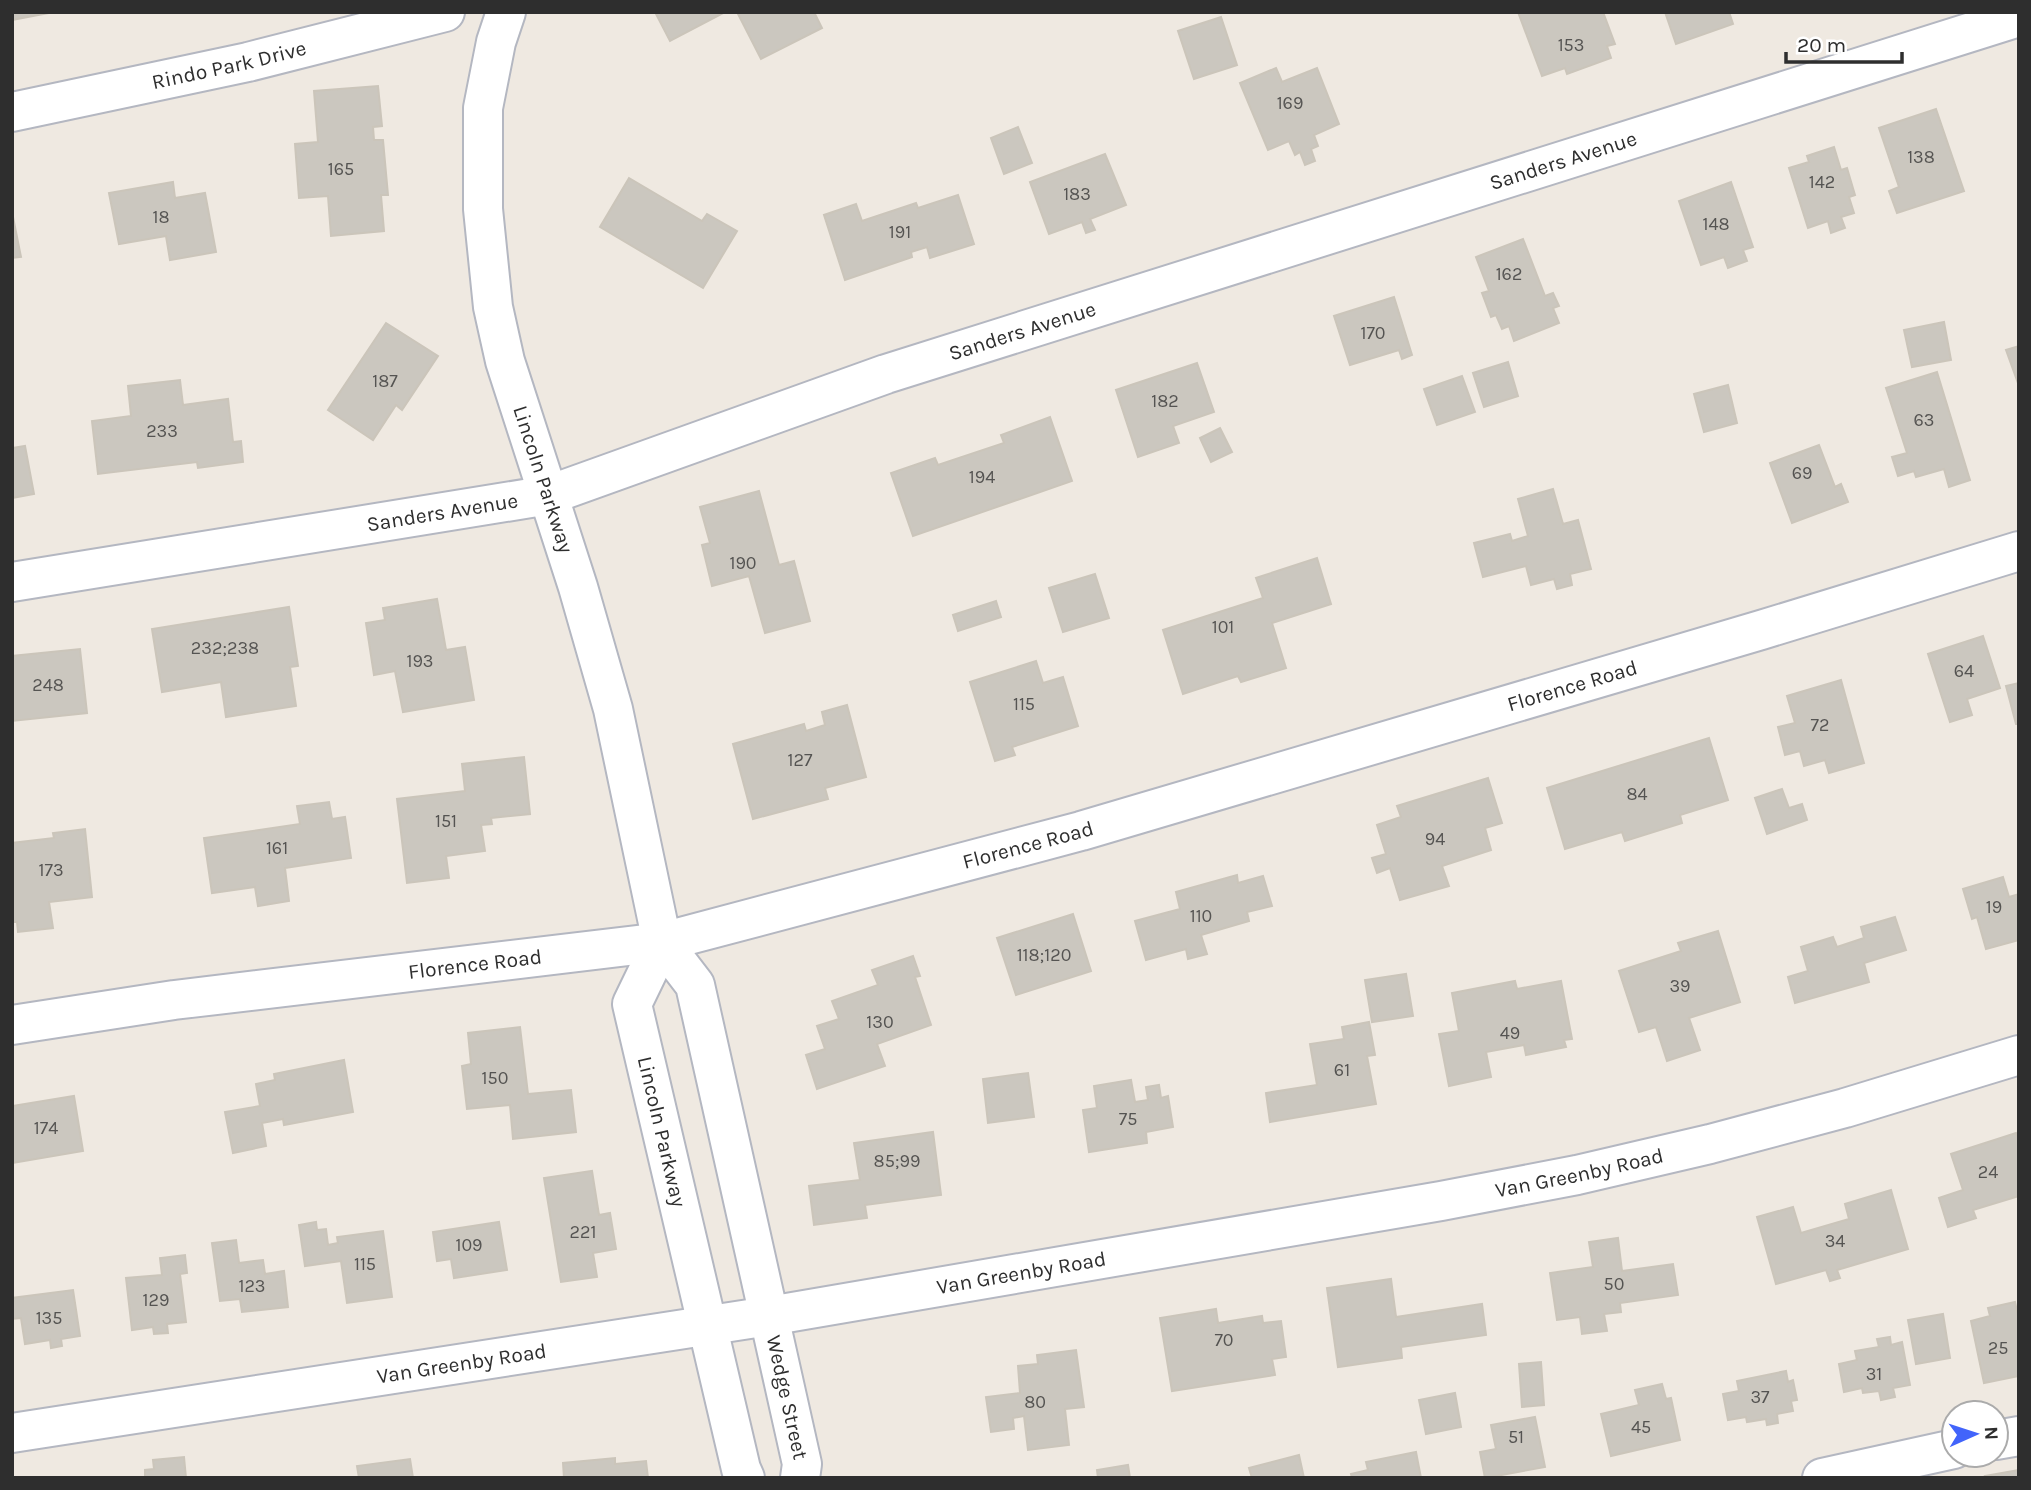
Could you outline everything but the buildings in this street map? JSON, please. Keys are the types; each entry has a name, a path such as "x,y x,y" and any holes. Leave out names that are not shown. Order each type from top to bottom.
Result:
{"street":[{"name":"Rindo Park Drive","path":"12,112 247,62 445,12"},
{"name":"Lincoln Parkway","path":"506,12 496,42 483,108 483,209 489,278 505,361 579,587 613,709 662,942 695,985 769,1316"},
{"name":"Sanders Avenue","path":"12,582 549,495 886,374 2015,16"},
{"name":"Florence Road","path":"12,1025 174,1000 662,942 1081,831 2019,551"},
{"name":"Lincoln Parkway","path":"662,942 632,1004 709,1325"},
{"name":"Van Greenby Road","path":"12,1433 769,1316 1322,1222 1577,1175 1710,1144 1845,1108 2019,1055"},
{"name":"Wedge Street","path":"769,1316 802,1464 800,1478"},
{"path":"709,1325 745,1478"},
{"path":"1822,1478 1940,1453"}]}
